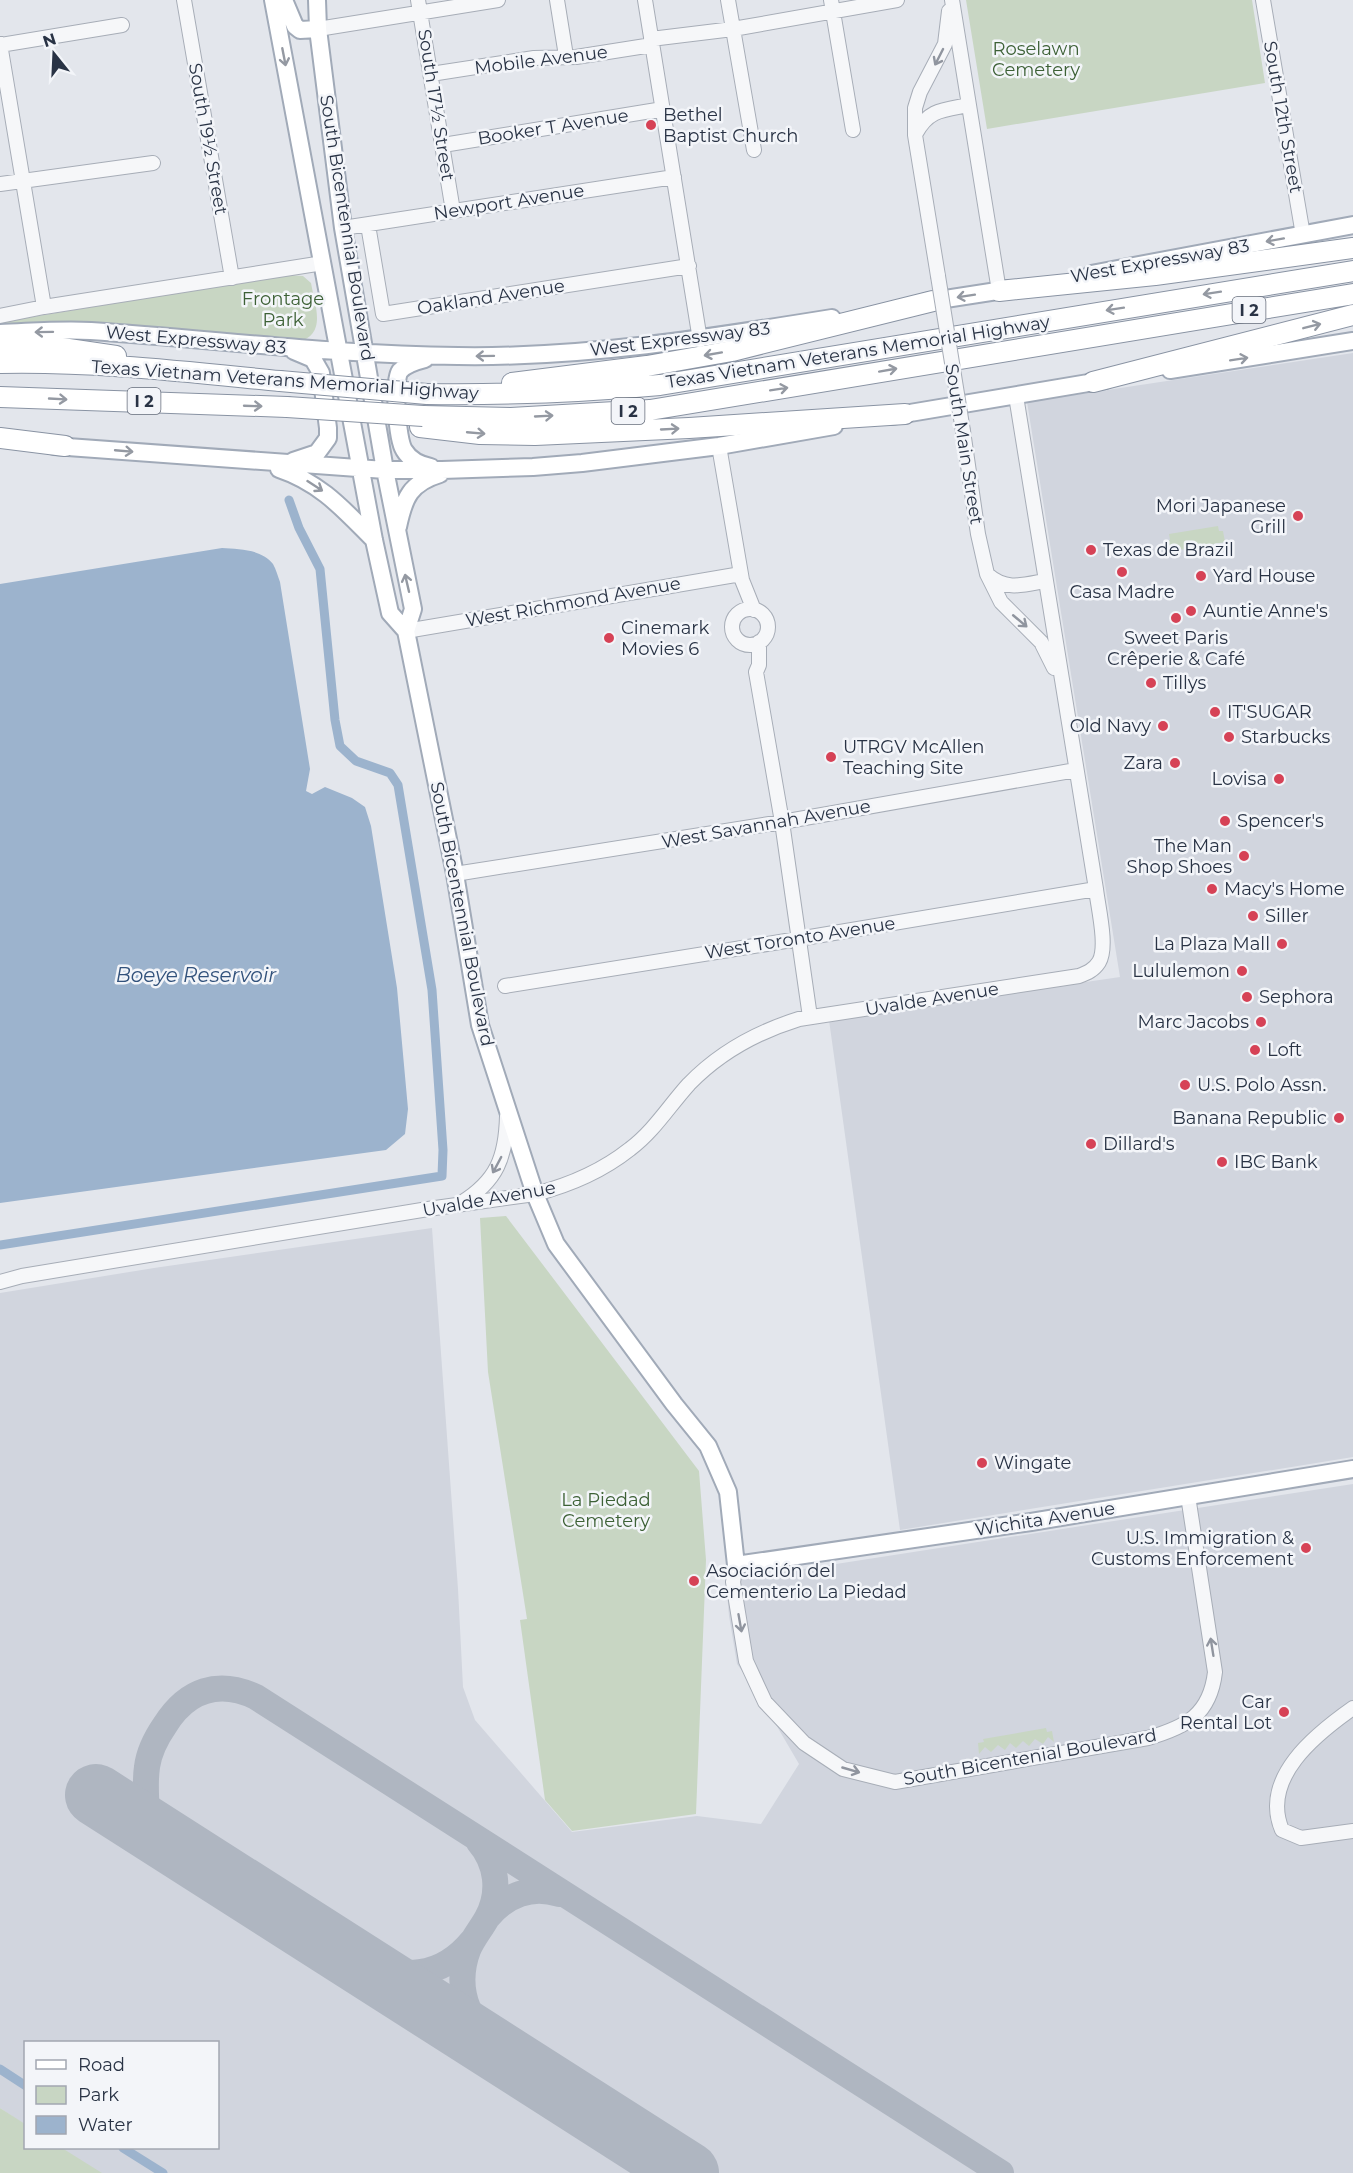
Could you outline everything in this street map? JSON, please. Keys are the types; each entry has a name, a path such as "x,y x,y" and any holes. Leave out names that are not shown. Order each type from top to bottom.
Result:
{"highway":[{"path":"999,291 1155,275 1353,248"},
{"name":"Texas Vietnam Veterans Memorial Highway","path":"0,363 50,363 203,372 427,394 514,395 660,385 1353,271"},
{"name":"Texas Vietnam Veterans Memorial Highway","path":"0,397 287,407 420,421 650,410 1353,294"},
{"path":"427,394 646,366 732,351 933,301"},
{"path":"1093,382 1353,315"},
{"path":"0,345 65,348 243,377"},
{"path":"420,421 480,434 535,435 905,414"},
{"path":"0,438 65,446"}],"main road":[{"name":"South Bicentennial Boulevard","path":"273,0 374,540 390,613 406,631"},
{"path":"284,0 295,26 300,30 318,29"},
{"name":"South Bicentennial Boulevard","path":"317,0 318,29 344,228 385,470 413,609 406,631 455,874 480,1025 535,1194 556,1244 667,1395 708,1446 728,1492 736,1566"},
{"name":"West Expressway 83","path":"0,333 88,331 340,351 441,356 552,354 700,340 999,291 1353,225"},
{"path":"0,446 65,446 385,470 533,467 719,446 1093,382 1353,341"},
{"path":"281,464 317,453 327,438 328,428 319,368 313,359 284,347"},
{"path":"441,356 414,362 404,367 397,377 398,431 403,450 414,461 442,470"},
{"path":"261,462 295,474 315,485 333,499 374,540"},
{"path":"397,534 405,501 412,489 431,477 461,469"},
{"name":"Wichita Avenue","path":"736,1566 1031,1522 1353,1469"}],"street":[{"name":"South 19½ Street","path":"184,0 231,278"},
{"path":"318,29 419,7 498,0"},
{"path":"557,0 566,56"},
{"path":"645,0 700,340"},
{"path":"729,0 754,150"},
{"name":"Mobile Avenue","path":"431,74 534,58 576,57 733,29 832,5 897,0"},
{"path":"951,0 999,291"},
{"name":"South Main Street","path":"951,0 945,44 920,92 915,108 915,135 978,534 987,574 1001,602 1041,642 1050,657 1064,698"},
{"name":"South 12th Street","path":"1263,0 1303,235"},
{"path":"832,5 853,130"},
{"name":"South 17½ Street","path":"419,7 453,211"},
{"path":"44,307 0,45 122,25"},
{"path":"915,135 929,115 969,105"},
{"name":"Booker T Avenue","path":"443,145 663,109"},
{"path":"0,184 153,163"},
{"name":"Newport Avenue","path":"344,228 674,177"},
{"name":"Oakland Avenue","path":"368,225 383,314 688,266"},
{"path":"0,316 323,263"},
{"name":"South Main Street","path":"1016,396 1096,889 1103,946 1099,963"},
{"path":"719,446 741,577 754,610"},
{"path":"987,574 998,584 1008,586 1045,581"},
{"path":"739,613 741,577"},
{"name":"West Richmond Avenue","path":"406,631 741,577"},
{"path":"746,609 754,610 763,614 768,625 765,636 759,642 751,645 743,644 736,639 731,629 733,618 746,609"},
{"path":"756,672 759,665 759,642"},
{"path":"743,644 756,672 782,822 810,1017"},
{"name":"West Savannah Avenue","path":"455,874 782,822 1076,770"},
{"name":"West Toronto Avenue","path":"505,986 1096,889"},
{"name":"Uvalde Avenue","path":"0,1282 22,1276 535,1194 587,1177 625,1153 656,1124 703,1071 738,1045 778,1026 810,1017 1079,976 1092,970 1099,963"},
{"path":"457,1205 475,1194 491,1177 502,1159 507,1108"},
{"name":"South Bicentenial Boulevard","path":"736,1566 733,1582 746,1661 765,1702 804,1743 843,1769 895,1782 1148,1738 1175,1730 1198,1712 1209,1696 1215,1672 1188,1496"},
{"path":"1353,1708 1322,1730 1304,1747 1288,1769 1278,1795 1276,1808 1282,1830 1301,1838 1353,1831"}],"shaded area":[{"path":"1353,353 1353,1457 900,1530 829,1020 1120,977 1027,402"},
{"path":"432,1228 463,1687 475,1720 572,1832 697,1816 761,1824 799,1764 754,1687 737,1664 726,1581 1353,1484 1353,2173 100,2173 63,2149 219,2149 219,2041 24,2041 24,2124 0,2108 0,1293 154,1268"}],"green space":[{"name":"Roselawn Cemetery","path":"966,0 1252,0 1265,83 987,129"},
{"name":"Frontage Park","path":"288,275 303,276 311,283 316,310 316,327 306,339 296,342 126,325 0,324 1,322"},
{"path":"1218,526 1219,531 1223,531 1225,542 1168,552 1166,541 1170,540 1169,534"},
{"name":"La Piedad Cemetery","path":"506,1216 699,1471 706,1560 696,1814 572,1831 545,1800 520,1620 527,1619 488,1372 480,1218"},
{"path":"1046,1728 1047,1732 1052,1731 1054,1742 1048,1737 1043,1744 1035,1739 1029,1746 1023,1741 1016,1748 1010,1743 1005,1750 998,1745 991,1752 985,1747 979,1754 978,1743 984,1742 983,1739"},
{"path":"0,2108 24,2123 24,2149 64,2149 102,2173 0,2173"}],"water":[{"name":"Boeye Reservoir","path":"222,548 262,555 273,564 280,582 310,769 306,791 312,794 325,787 352,798 365,807 371,826 397,988 408,1109 405,1134 386,1150 0,1203 0,584"}],"waterway":[{"path":"0,1245 442,1176 443,1150 432,990 398,785 390,773 356,761 340,746 335,720 320,569 299,528 289,500"},
{"path":"0,2069 24,2085"},
{"path":"125,2149 163,2173"}],"taxiway":[{"path":"148,1828 146,1790 148,1761 156,1740 174,1713 183,1703 204,1691 229,1689 256,1697 1001,2173"},
{"path":"478,1841 493,1868 494,1898 487,1918 468,1950 462,1981 464,1995 474,2021 504,2055"},
{"path":"488,1917 503,1903 520,1894 539,1891 559,1894"},
{"path":"359,1963 390,1971 420,1972 447,1963 460,1954 472,1941"}],"runway":[{"path":"96,1795 688,2173"}],"place":[{"name":"Bethel Baptist Church","path":"651,125"},
{"name":"Mori Japanese Grill","path":"1298,516"},
{"name":"Texas de Brazil","path":"1091,550"},
{"name":"Casa Madre","path":"1122,572"},
{"name":"Yard House","path":"1201,576"},
{"name":"Auntie Anne's","path":"1191,611"},
{"name":"Sweet Paris Crêperie & Café","path":"1176,618"},
{"name":"Cinemark Movies 6","path":"609,638"},
{"name":"Tillys","path":"1151,683"},
{"name":"IT'SUGAR","path":"1215,712"},
{"name":"Old Navy","path":"1163,726"},
{"name":"Starbucks","path":"1229,737"},
{"name":"UTRGV McAllen Teaching Site","path":"831,757"},
{"name":"Zara","path":"1175,763"},
{"name":"Lovisa","path":"1279,779"},
{"name":"Spencer's","path":"1225,821"},
{"name":"The Man Shop Shoes","path":"1244,856"},
{"name":"Macy's Home","path":"1212,889"},
{"name":"Siller","path":"1253,916"},
{"name":"La Plaza Mall","path":"1282,944"},
{"name":"Lululemon","path":"1242,971"},
{"name":"Sephora","path":"1247,997"},
{"name":"Marc Jacobs","path":"1261,1022"},
{"name":"Loft","path":"1255,1050"},
{"name":"U.S. Polo Assn.","path":"1185,1085"},
{"name":"Banana Republic","path":"1339,1118"},
{"name":"Dillard's","path":"1091,1144"},
{"name":"IBC Bank","path":"1222,1162"},
{"name":"Wingate","path":"982,1463"},
{"name":"U.S. Immigration & Customs Enforcement","path":"1306,1548"},
{"name":"Asociación del Cementerio La Piedad","path":"694,1581"},
{"name":"Car Rental Lot","path":"1284,1712"}]}
